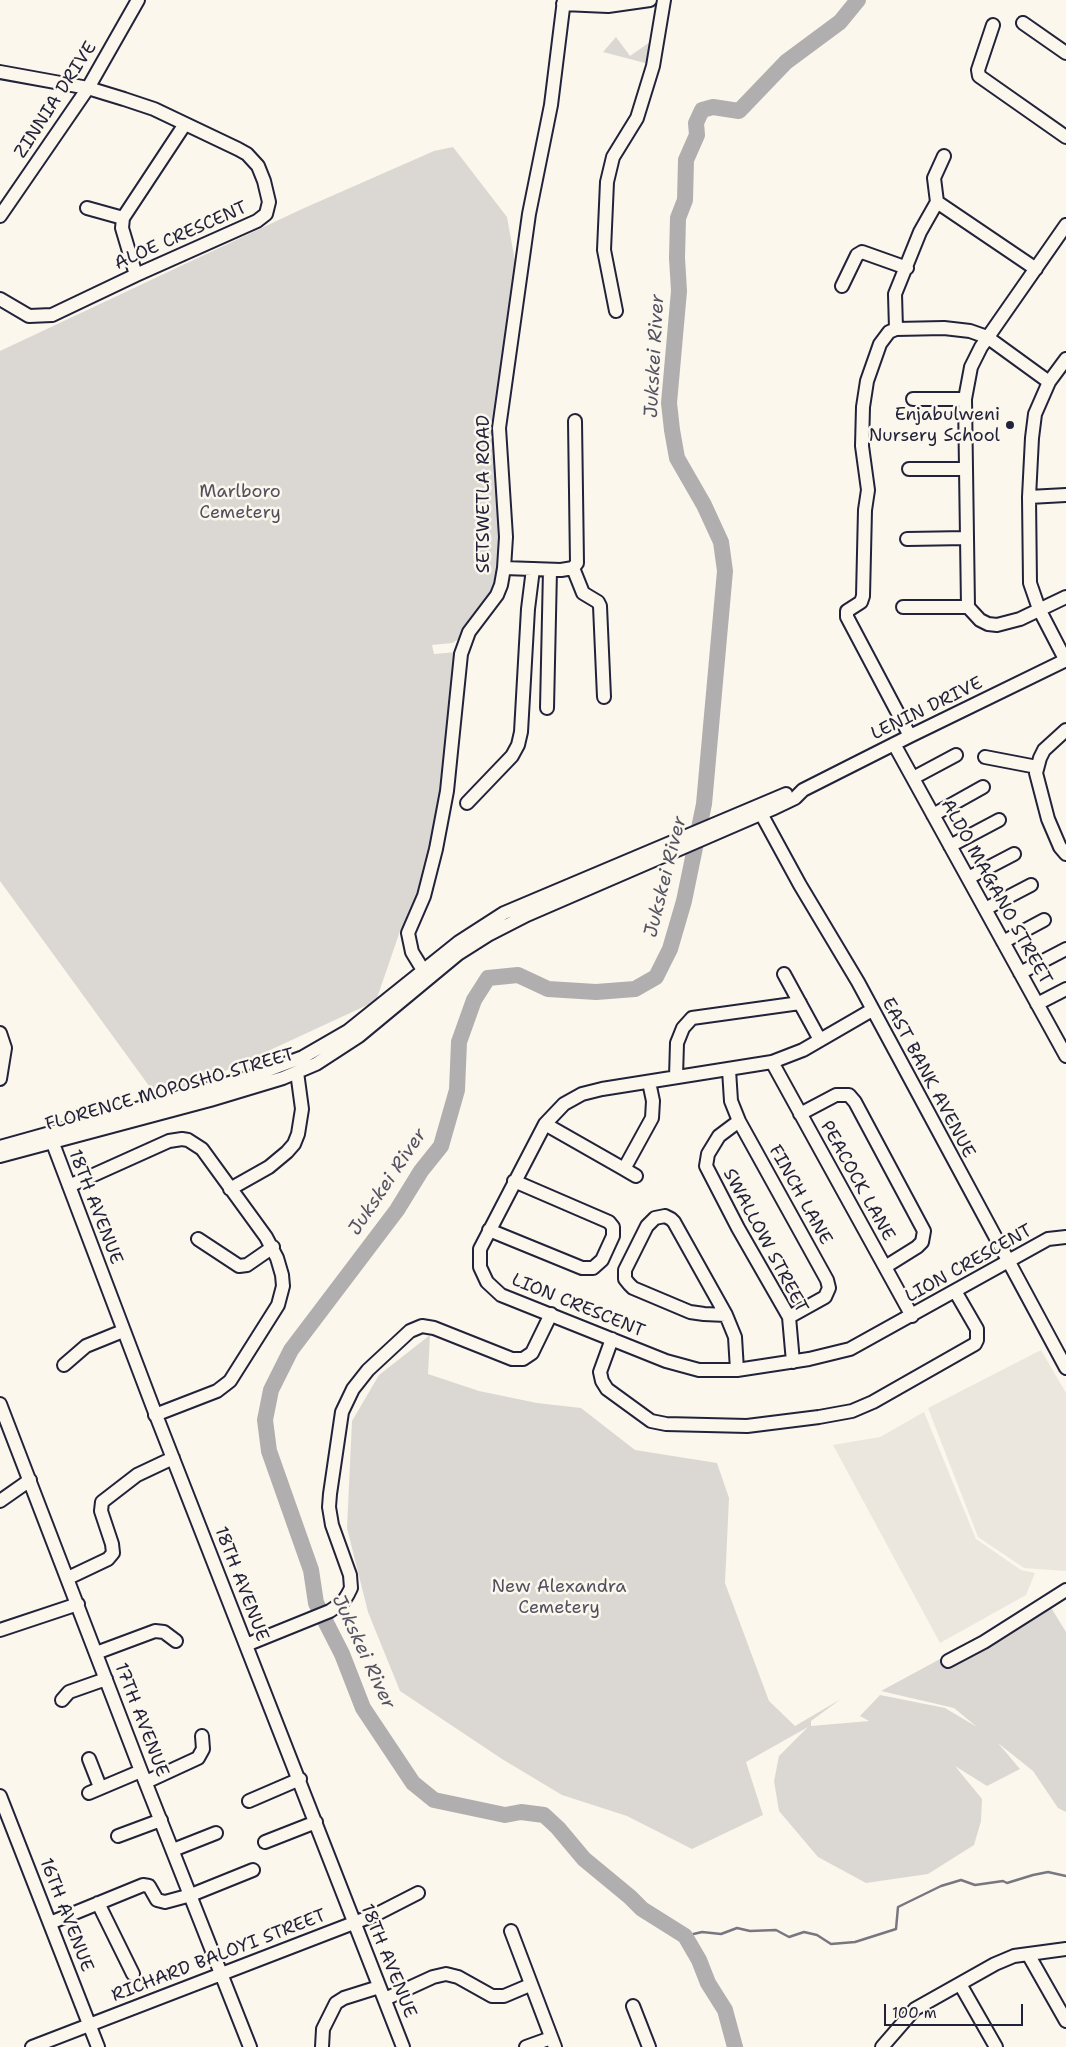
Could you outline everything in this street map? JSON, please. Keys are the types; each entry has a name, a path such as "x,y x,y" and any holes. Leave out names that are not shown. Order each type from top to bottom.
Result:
{"street":[{"name":"ZINNIA DRIVE","path":"0,216 88,88 138,0"},
{"path":"564,2 614,6 650,0"},
{"path":"616,311 604,250 607,182 613,157 637,118 653,66 664,0"},
{"name":"SETSWETLA ROAD","path":"423,970 412,952 408,933 424,896 436,849 447,792 461,654 469,632 497,595 504,568 506,537 499,428 529,214 551,105 564,2"},
{"path":"1023,23 1066,53"},
{"path":"993,25 978,70 979,76 1066,137"},
{"name":"ALOE CRESCENT","path":"0,72 88,88 154,109 238,149 253,160 264,180 268,193 268,210 257,221 52,315 44,317 22,313 0,299"},
{"path":"136,275 122,228 123,218 185,124"},
{"path":"896,329 895,294 920,232 937,202 934,178 944,156"},
{"path":"937,202 1036,269"},
{"path":"87,208 123,218"},
{"path":"1066,226 987,337 971,367 965,399 968,607 980,620 988,624 997,624 1020,619 1066,596"},
{"path":"842,286 857,255 862,252 906,268"},
{"path":"910,736 847,617 848,611 861,602 863,596 865,519 868,490 862,446 864,392 880,344 889,332 896,329 957,328 987,337 1049,382"},
{"path":"1066,359 1049,382 1038,404 1034,421 1029,496 1029,576 1039,609 1066,660"},
{"path":"913,398 965,399"},
{"path":"504,568 550,570 573,568 577,563 575,421"},
{"path":"909,469 965,469"},
{"path":"1029,496 1066,496"},
{"path":"906,539 966,538"},
{"path":"573,568 583,593 598,602 600,606 604,697"},
{"path":"467,803 512,756 518,745 521,732 528,609 533,569"},
{"path":"547,708 550,570"},
{"path":"903,607 968,607"},
{"name":"LENIN DRIVE","path":"759,809 792,792 803,790 1066,660"},
{"path":"1066,730 1044,750 1037,767 1036,780 1048,819 1060,847 1066,854"},
{"name":"ALDO MAGANO STREET","path":"894,744 1037,1004 1061,1033 1066,1056"},
{"path":"913,778 956,755"},
{"path":"985,757 1037,767"},
{"path":"933,815 983,787"},
{"name":"FLORENCE MOPOSHO STREET","path":"0,1156 51,1138 247,1078 304,1057 348,1031 423,970 485,924 626,874 759,809"},
{"name":"EAST BANK AVENUE","path":"759,809 800,885 849,967 1066,1368"},
{"name":"FLORENCE MOPOSHO STREET","path":"0,1147 51,1138 210,1100 316,1064 359,1036 445,965 488,934 536,905 630,859 737,819"},
{"path":"950,846 999,820"},
{"path":"968,878 1014,854"},
{"path":"985,909 1031,885"},
{"path":"1003,942 1044,920"},
{"path":"1020,973 1066,949"},
{"path":"784,974 820,1040"},
{"path":"1037,1004 1066,989"},
{"path":"676,1077 677,1043 683,1028 692,1018 800,1003"},
{"name":"LION CRESCENT","path":"872,1010 792,1055 772,1062 602,1089 582,1094 564,1104 545,1124 480,1249 480,1267 487,1282 502,1295 683,1367 708,1370 737,1370 793,1362 842,1352 912,1316 1048,1239 1066,1238"},
{"path":"0,1033 5,1048 0,1079"},
{"name":"PEACOCK LANE","path":"772,1062 912,1316"},
{"name":"FINCH LANE","path":"729,1070 731,1101 739,1121 828,1280 829,1288 825,1297 789,1317"},
{"path":"230,1188 269,1167 294,1144 298,1134 302,1109 297,1072"},
{"path":"624,1168 652,1118 653,1101 649,1082"},
{"path":"800,1114 836,1095 849,1095 855,1102 924,1231 920,1244 886,1267"},
{"name":"SWALLOW STREET","path":"739,1121 719,1136 708,1154 706,1166 738,1228 789,1317 793,1362"},
{"path":"545,1124 636,1176"},
{"name":"18TH AVENUE","path":"51,1138 173,1458 404,2047"},
{"path":"69,1186 169,1141 188,1140 202,1149 273,1248 282,1275 281,1296 278,1305 230,1381 217,1391 156,1414"},
{"path":"489,1230 582,1268 593,1268 602,1260 613,1236 613,1227 609,1222 514,1181"},
{"path":"726,1315 690,1312 633,1288 629,1284 625,1279 625,1270 650,1221 660,1216 672,1219 726,1315 735,1337 737,1370"},
{"path":"198,1239 239,1266 247,1265 273,1248"},
{"path":"612,1339 600,1372 602,1381 607,1389 651,1421 666,1424 747,1426 819,1417 852,1411 873,1402 975,1344 977,1329 955,1291"},
{"path":"246,1645 330,1610 343,1602 351,1588 350,1574 333,1530 329,1508 342,1412 353,1389 368,1370 395,1344 417,1327 422,1326 434,1328 518,1360 528,1357 532,1353 551,1314"},
{"path":"64,1365 86,1346 124,1331"},
{"name":"17TH AVENUE","path":"0,1404 220,1974 250,2047"},
{"path":"68,1578 108,1559 112,1555 112,1544 101,1511 102,1502 136,1475 173,1458"},
{"path":"0,1501 30,1480"},
{"path":"948,1661 984,1642 1066,1590"},
{"path":"0,1630 78,1604"},
{"path":"96,1653 155,1631 164,1632 176,1641"},
{"path":"62,1700 69,1692 106,1679"},
{"path":"89,1793 100,1787 144,1776 198,1758 203,1750 202,1736"},
{"path":"89,1759 100,1787"},
{"path":"249,1801 300,1778"},
{"name":"16TH AVENUE","path":"0,1796 98,2047"},
{"path":"118,1836 161,1820"},
{"path":"265,1842 316,1822"},
{"path":"173,1850 216,1833"},
{"path":"50,1924 146,1884 150,1886 157,1900 161,1902 191,1895 253,1870"},
{"name":"RICHARD BALOYI STREET","path":"32,2047 382,1912 418,1893"},
{"path":"98,1903 133,1974"},
{"path":"511,1931 553,2042 526,2047"},
{"path":"882,2047 916,2009 1005,1959 1066,1949"},
{"path":"1028,1954 1066,2021"},
{"path":"384,1999 433,1977 446,1974 458,1977 492,1996 504,1996 530,1985"},
{"path":"960,1984 996,2047"},
{"path":"322,2047 324,2026 336,2004 344,1998 379,1987"},
{"path":"633,2006 649,2047"}],"shaded area":[{"path":"1041,1350 1066,1393 1066,1571 1024,1568 978,1537 928,1408"},
{"path":"924,1412 976,1539 1021,1570 1035,1573 1026,1595 940,1643 833,1445 880,1437"}],"green space":[{"path":"616,37 630,56 650,42 649,64 603,52"},
{"name":"Marlboro Cemetery","path":"453,147 507,217 516,267 497,431 505,552 499,591 464,636 452,643 432,645 434,654 458,652 449,757 422,892 400,931 376,1001 186,1089 177,1091 162,1084 152,1090 0,881 0,351 302,209 434,151"},
{"name":"New Alexandra Cemetery","path":"430,1335 428,1374 479,1391 537,1403 581,1408 635,1450 717,1463 729,1498 725,1583 769,1701 795,1726 841,1699 811,1721 811,1726 869,1721 860,1716 880,1695 945,1708 977,1727 954,1708 881,1691 1047,1601 1066,1632 1066,1812 1058,1808 1033,1771 998,1743 1020,1769 987,1786 955,1766 982,1799 981,1821 974,1845 928,1874 866,1883 818,1857 779,1811 774,1781 779,1756 808,1727 746,1762 763,1815 692,1849 627,1816 562,1795 502,1759 400,1691 368,1612 347,1528 352,1421 379,1375"}],"waterway":[{"name":"Jukskei River","path":"735,2047 725,2010 708,1983 699,1960 685,1936 642,1909 584,1859 558,1828 544,1815 521,1812 505,1815 434,1800 413,1783 363,1708 342,1654 316,1603 311,1570 269,1451 265,1420 271,1390 291,1350 397,1210 421,1171 441,1146 457,1090 459,1042 474,1000 488,978 518,975 548,989 596,992 635,989 656,977 670,949 684,901 704,804 725,571 721,542 704,505 677,458 669,403 679,291 677,258 678,218 685,200 686,160 697,135 696,123 702,110 713,107 739,111 786,62 840,22 858,0"},
{"path":"685,1936 702,1932 721,1934 737,1928 750,1931 776,1930 789,1937 804,1932 817,1935 831,1944 855,1942 896,1929 898,1907 941,1886 961,1880 975,1885 1003,1881 1007,1883 1048,1872 1066,1876"}],"place":[{"name":"Enjabulweni Nursery School","path":"1010,425"}]}
